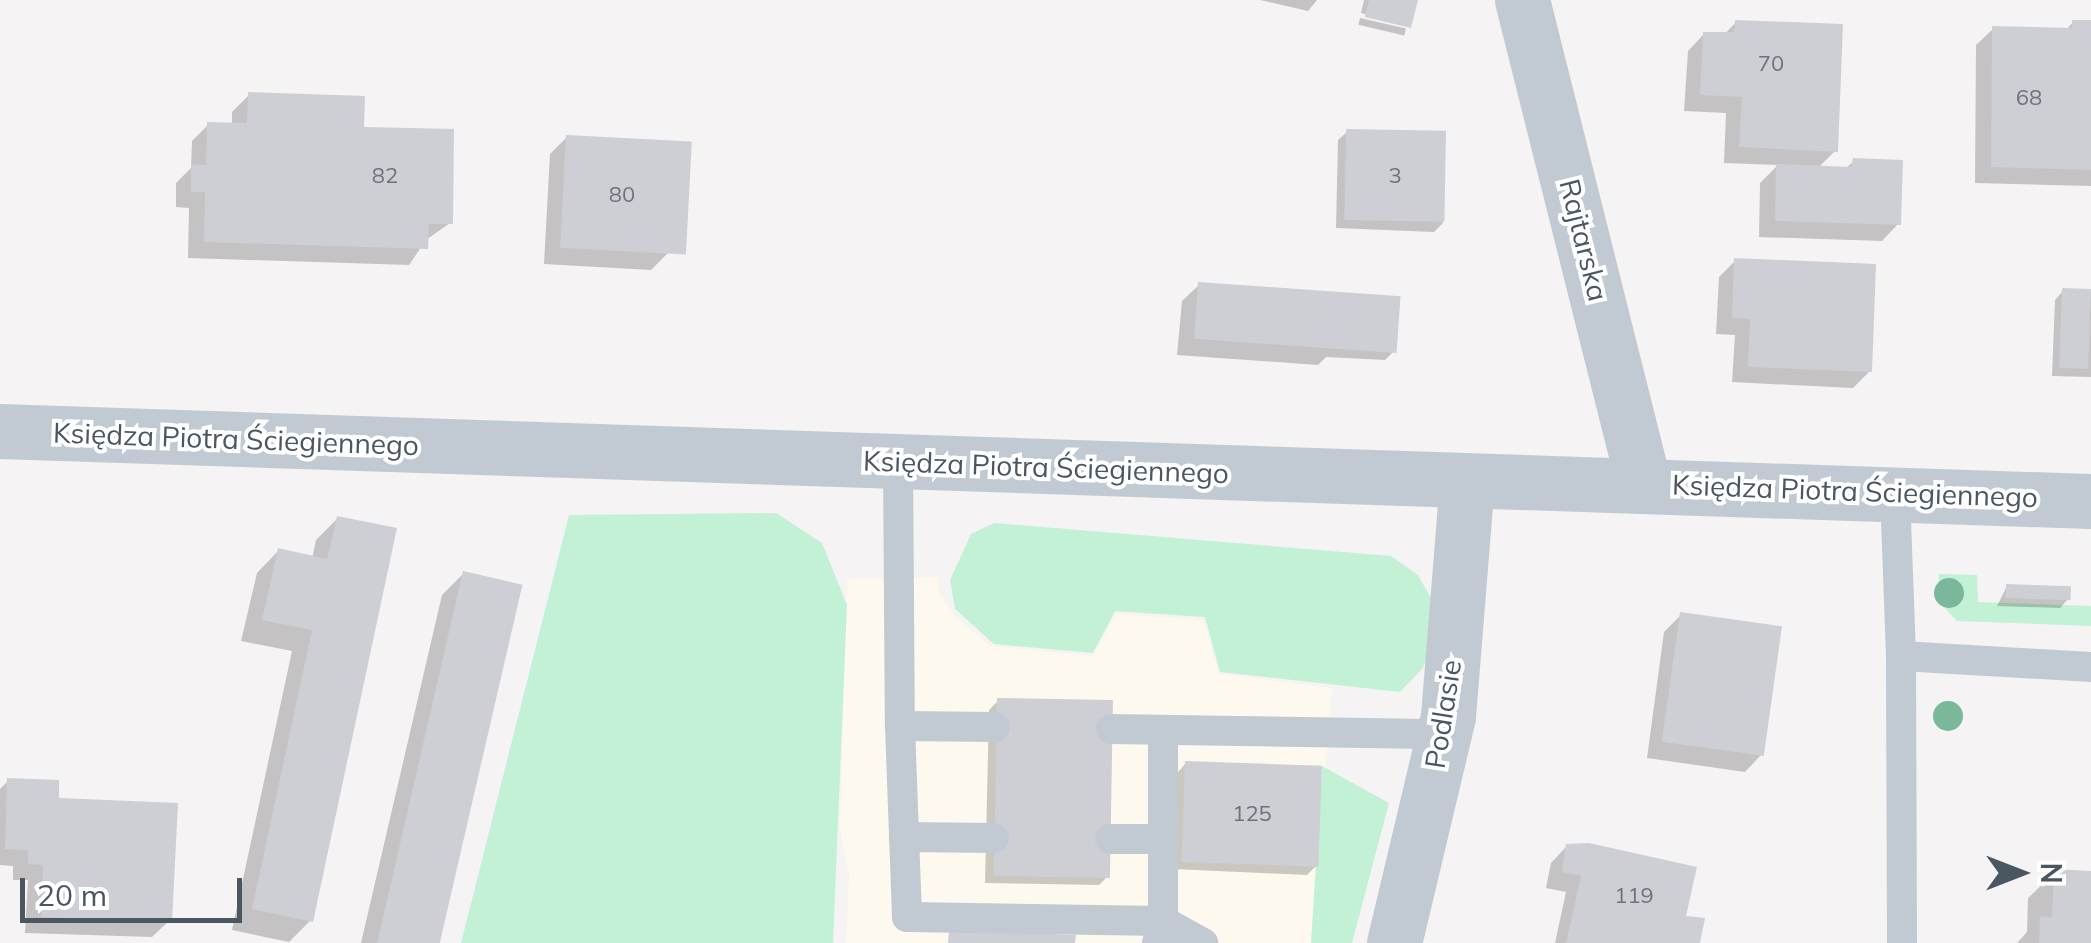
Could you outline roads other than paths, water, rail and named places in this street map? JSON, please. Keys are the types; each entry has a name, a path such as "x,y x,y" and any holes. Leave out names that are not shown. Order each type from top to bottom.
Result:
{"street":[{"name":"Rajtarska","path":"1522,0 1643,482"},
{"name":"Księdza Piotra Ściegiennego","path":"0,432 1466,481 1643,482 2091,501"},
{"name":"Podlasie","path":"1394,943 1444,734 1466,481"}],"lane":[{"path":"898,462 904,930 1160,932 1204,943"},
{"path":"1894,492 1901,656 1902,943"},
{"path":"1901,656 2091,667"},
{"path":"900,726 996,727"},
{"path":"1111,729 1444,734"},
{"path":"1160,932 1163,730"},
{"path":"904,837 994,838"},
{"path":"1110,839 1163,839"}]}
